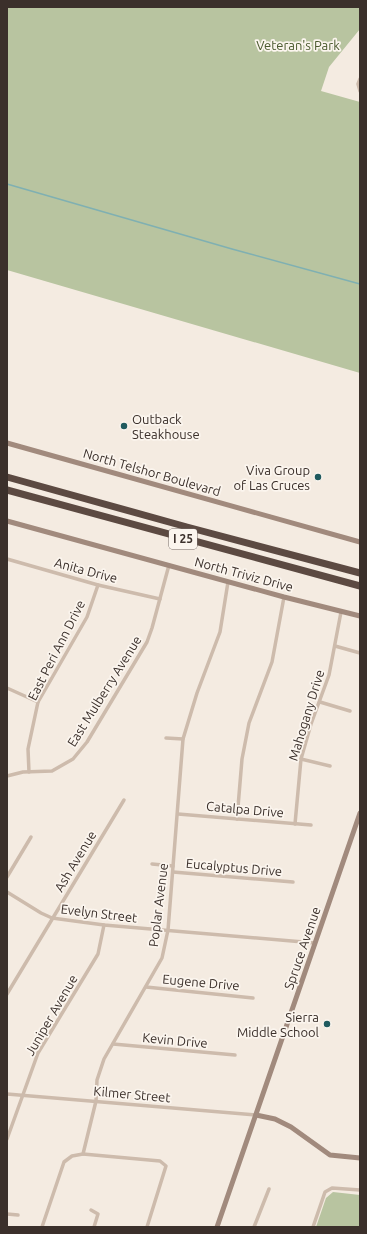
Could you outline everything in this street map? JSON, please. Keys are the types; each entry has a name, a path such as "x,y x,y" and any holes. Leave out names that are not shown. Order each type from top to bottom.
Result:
{"highway":[{"name":"I 25","path":"7,477 360,573"},
{"name":"I 25","path":"7,490 360,586"}],"main road":[{"name":"North Telshor Boulevard","path":"7,443 360,542"},
{"name":"North Triviz Drive","path":"7,521 228,582 360,616"},
{"name":"Spruce Avenue","path":"217,1227 359,820 360,813"},
{"path":"256,1115 275,1119 291,1127 330,1155 360,1158"}],"street":[{"path":"360,79 358,84 360,91"},
{"name":"Anita Drive","path":"7,560 98,585 160,599"},
{"name":"East Mulberry Avenue","path":"7,776 29,772 52,771 73,759 87,742 145,646 152,628 170,565"},
{"name":"Poplar Avenue","path":"83,1154 96,1101 97,1080 104,1059 162,958 168,930 183,739 197,693 220,632 228,582"},
{"name":"East Peri Ann Drive","path":"29,772 28,749 38,702 87,617 98,585"},
{"path":"237,819 242,760 249,723 272,662 284,597"},
{"name":"Mahogany Drive","path":"294,824 301,759 311,724 329,675 340,612"},
{"path":"335,646 360,653"},
{"path":"7,688 38,702"},
{"path":"320,702 350,711"},
{"path":"166,738 183,739"},
{"path":"301,759 330,766"},
{"name":"Ash Avenue","path":"7,994 124,800"},
{"name":"Catalpa Drive","path":"178,814 311,825"},
{"path":"7,877 31,837"},
{"path":"152,864 173,866"},
{"name":"Eucalyptus Drive","path":"173,872 293,882"},
{"name":"Evelyn Street","path":"7,892 52,918 104,925 315,943"},
{"name":"Juniper Avenue","path":"7,1139 38,1053 98,954 104,925"},
{"name":"Eugene Drive","path":"146,987 254,998"},
{"name":"Kevin Drive","path":"113,1044 235,1055"},
{"name":"Kilmer Street","path":"7,1094 256,1115"},
{"path":"42,1227 64,1162 72,1156 83,1154 160,1160 166,1166 146,1227"},
{"path":"313,1227 325,1192 332,1188 360,1190"},
{"path":"254,1227 269,1189"},
{"path":"91,1210 98,1214 94,1227"},
{"path":"7,1214 18,1215"}],"green space":[{"name":"Veteran's Park","path":"7,7 360,7 360,29 329,67 321,91 360,102 360,373 7,270"},
{"path":"333,1192 360,1195 360,1227 316,1227 326,1198"}],"waterway":[{"path":"7,184 232,249 360,284"}],"place":[{"name":"Outback Steakhouse","path":"124,426"},
{"name":"Viva Group of Las Cruces","path":"318,477"},
{"name":"Sierra Middle School","path":"327,1024"}]}
